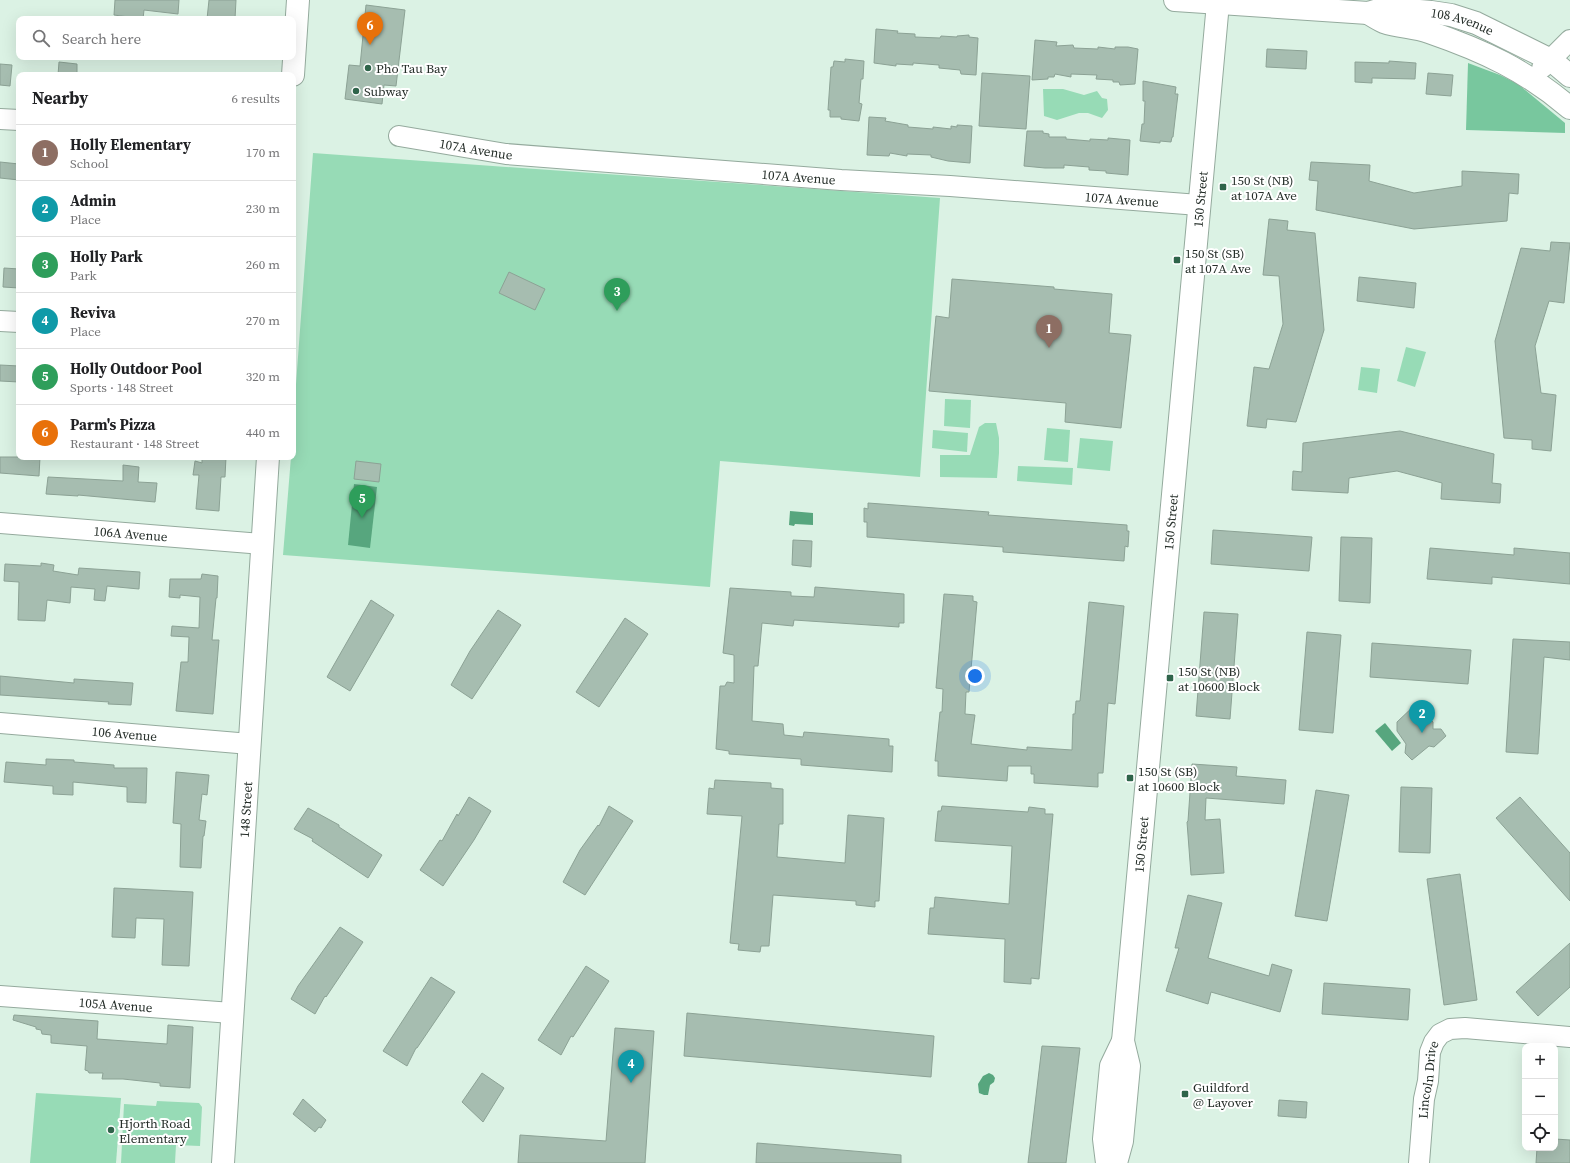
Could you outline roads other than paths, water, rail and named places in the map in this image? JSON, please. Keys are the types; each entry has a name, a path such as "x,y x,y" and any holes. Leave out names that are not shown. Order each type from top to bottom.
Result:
{"main road":[{"path":"296,30 298,0"},
{"name":"108 Avenue","path":"1175,0 1368,13 1385,8 1451,15 1476,23 1540,68"},
{"name":"150 Street","path":"1116,1163 1122,1141 1128,1066 1123,1041 1218,3"},
{"name":"108 Avenue","path":"1368,13 1383,22 1425,31 1456,42 1485,43 1540,68"},
{"path":"293,72 294,60"},
{"path":"1540,68 1570,76"},
{"path":"1540,68 1570,92"},
{"path":"1540,68 1550,91 1570,108"},
{"name":"148 Street","path":"223,1163 268,460"},
{"name":"150 Street","path":"1107,1163 1104,1140 1111,1066 1123,1041"}],"street":[{"path":"1540,68 1570,40"},
{"path":"0,119 16,120"},
{"name":"107A Avenue","path":"399,136 506,154 841,180 950,186 1199,205"},
{"path":"0,321 16,322"},
{"name":"106A Avenue","path":"0,523 262,544"},
{"name":"106 Avenue","path":"0,723 250,744"},
{"name":"105A Avenue","path":"0,996 232,1013"},
{"name":"Lincoln Drive","path":"1419,1163 1424,1099 1428,1081 1430,1052 1434,1042 1440,1034 1450,1029 1465,1028 1570,1037"}],"place":[{"name":"Parm's Pizza","path":"370,45"},
{"name":"Pho Tau Bay","path":"368,68"},
{"name":"Subway","path":"356,91"},
{"name":"150 St (NB) at 107A Ave","path":"1223,187"},
{"name":"150 St (SB) at 107A Ave","path":"1177,260"},
{"name":"Holly Park","path":"617,311"},
{"name":"Holly Elementary","path":"1049,348"},
{"name":"Holly Outdoor Pool","path":"362,518"},
{"name":"150 St (NB) at 10600 Block","path":"1170,678"},
{"name":"Admin","path":"1422,733"},
{"name":"150 St (SB) at 10600 Block","path":"1130,778"},
{"name":"Reviva","path":"631,1083"},
{"name":"Guildford @ Layover","path":"1185,1094"},
{"name":"Hjorth Road Elementary","path":"111,1130"}]}
